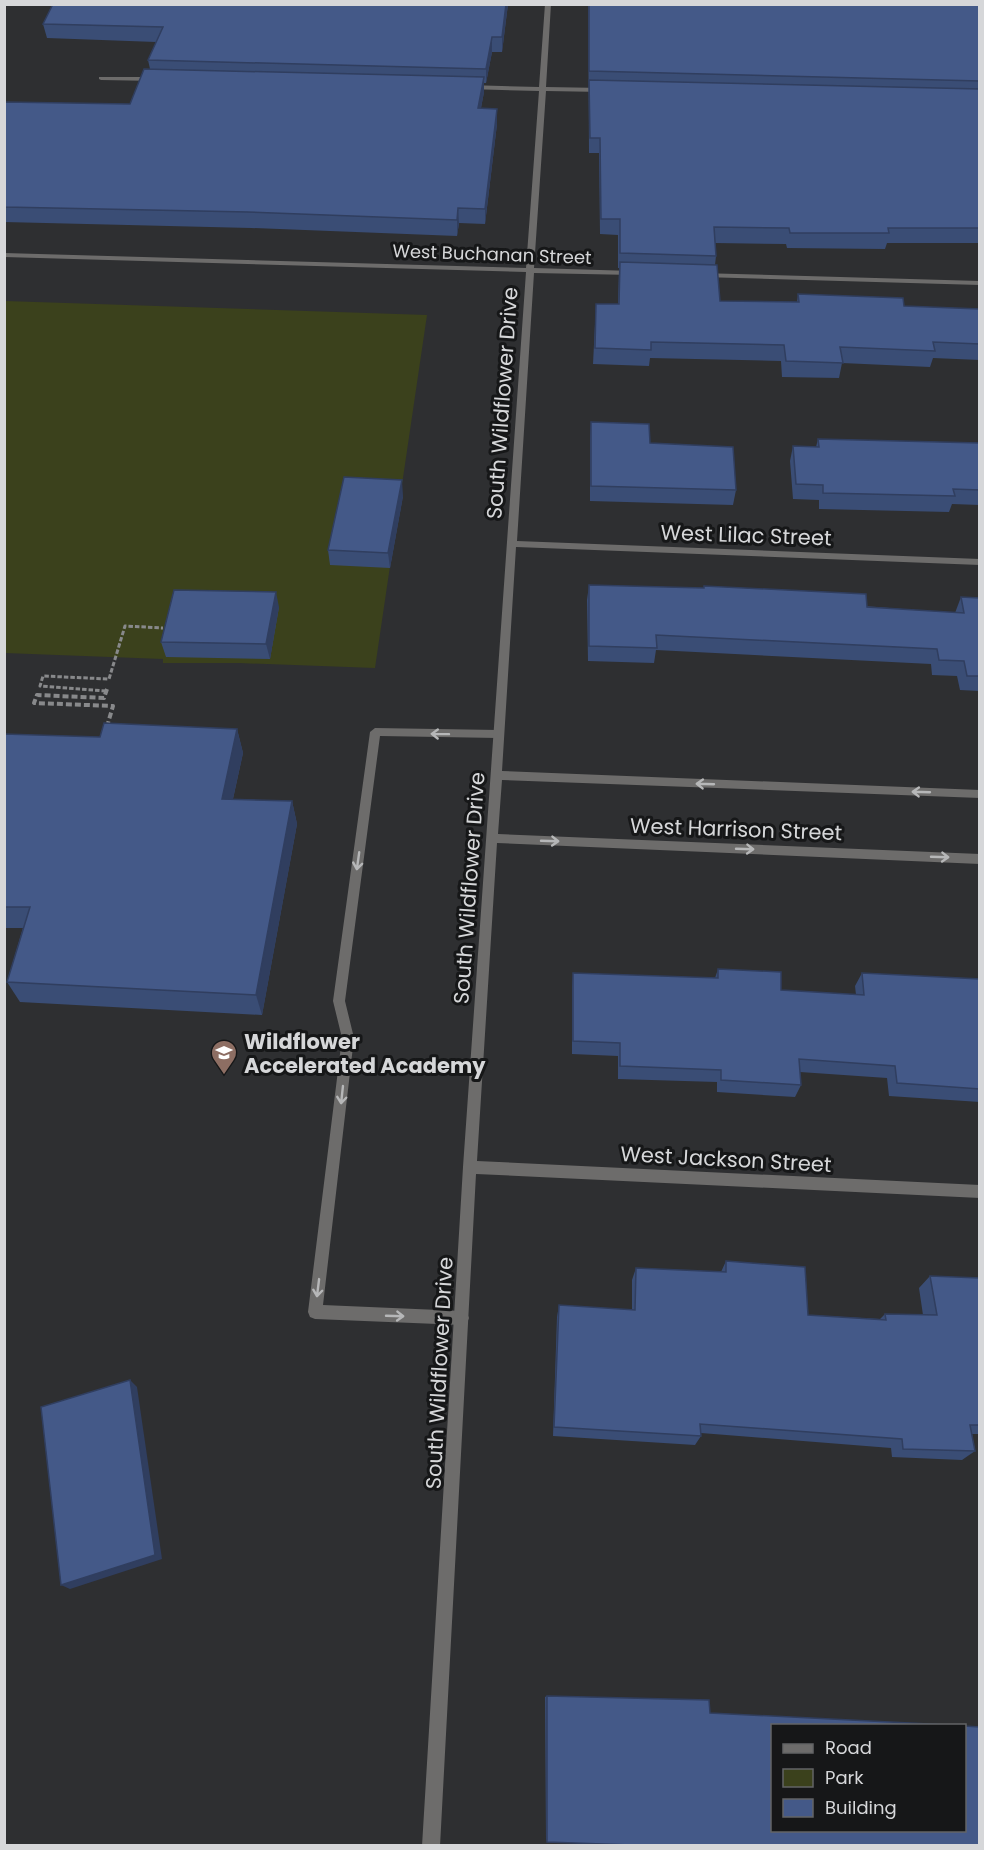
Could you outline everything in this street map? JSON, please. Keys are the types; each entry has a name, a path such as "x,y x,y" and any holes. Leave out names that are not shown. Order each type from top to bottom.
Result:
{"street":[{"name":"South Wildflower Drive","path":"431,1845 470,1167 548,4"},
{"path":"101,78 161,80"},
{"path":"460,87 612,91"},
{"name":"West Buchanan Street","path":"4,255 646,273"},
{"path":"694,274 980,283"},
{"name":"West Lilac Street","path":"511,544 980,562"},
{"path":"462,1318 315,1312 348,1038 339,1001 375,732 498,734"},
{"name":"West Harrison Street","path":"496,775 980,794"},
{"name":"West Harrison Street","path":"492,838 980,859"},
{"name":"West Jackson Street","path":"470,1167 980,1192"}],"path":[{"path":"108,723 113,706 34,703 37,695 104,698 106,688 40,686 44,676 109,679 125,626 163,628"}],"green space":[{"path":"5,301 427,315 375,668 163,663 163,659 5,653"}],"building":[{"path":"53,4 506,4 502,37 492,37 486,69 148,60 163,27 43,24"},
{"path":"589,4 980,4 980,81 589,71"},
{"path":"144,69 484,77 478,108 497,109 485,209 458,208 457,220 248,212 4,207 4,102 130,104"},
{"path":"589,80 980,89 980,228 888,228 889,233 790,233 789,228 714,227 716,256 620,253 620,219 601,219 600,138 590,138"},
{"path":"620,262 717,265 720,301 799,302 798,294 903,298 904,306 980,309 980,344 933,342 935,351 840,347 843,363 786,361 784,345 651,342 651,350 595,348 596,304 619,304"},
{"path":"591,422 649,424 650,443 733,447 736,490 591,486"},
{"path":"818,439 980,443 980,490 953,489 955,496 823,493 823,485 796,484 793,446 819,447"},
{"path":"344,477 402,480 388,553 328,550"},
{"path":"589,585 704,588 704,586 866,594 867,607 964,613 961,597 980,598 980,676 967,676 964,661 939,660 937,649 656,635 657,648 589,646"},
{"path":"174,590 276,592 266,644 161,642"},
{"path":"104,723 237,729 222,799 292,801 256,995 7,982 30,907 4,907 4,734 100,737"},
{"path":"718,969 781,972 781,990 864,995 862,973 980,979 980,1089 897,1083 895,1066 799,1059 801,1085 721,1080 721,1070 620,1066 620,1043 573,1041 573,973 718,978"},
{"path":"726,1261 805,1267 808,1315 886,1320 885,1314 937,1315 930,1276 980,1278 980,1425 970,1425 975,1451 903,1449 902,1439 700,1424 701,1436 554,1427 559,1305 635,1310 636,1268 726,1272"},
{"path":"130,1380 155,1555 61,1585 41,1407"},
{"path":"547,1696 709,1700 710,1713 929,1724 771,1724 771,1832 966,1832 966,1726 980,1727 980,1845 631,1845 547,1842"}],"place":[{"name":"Wildflower Accelerated Academy","path":"224,1076"}]}
